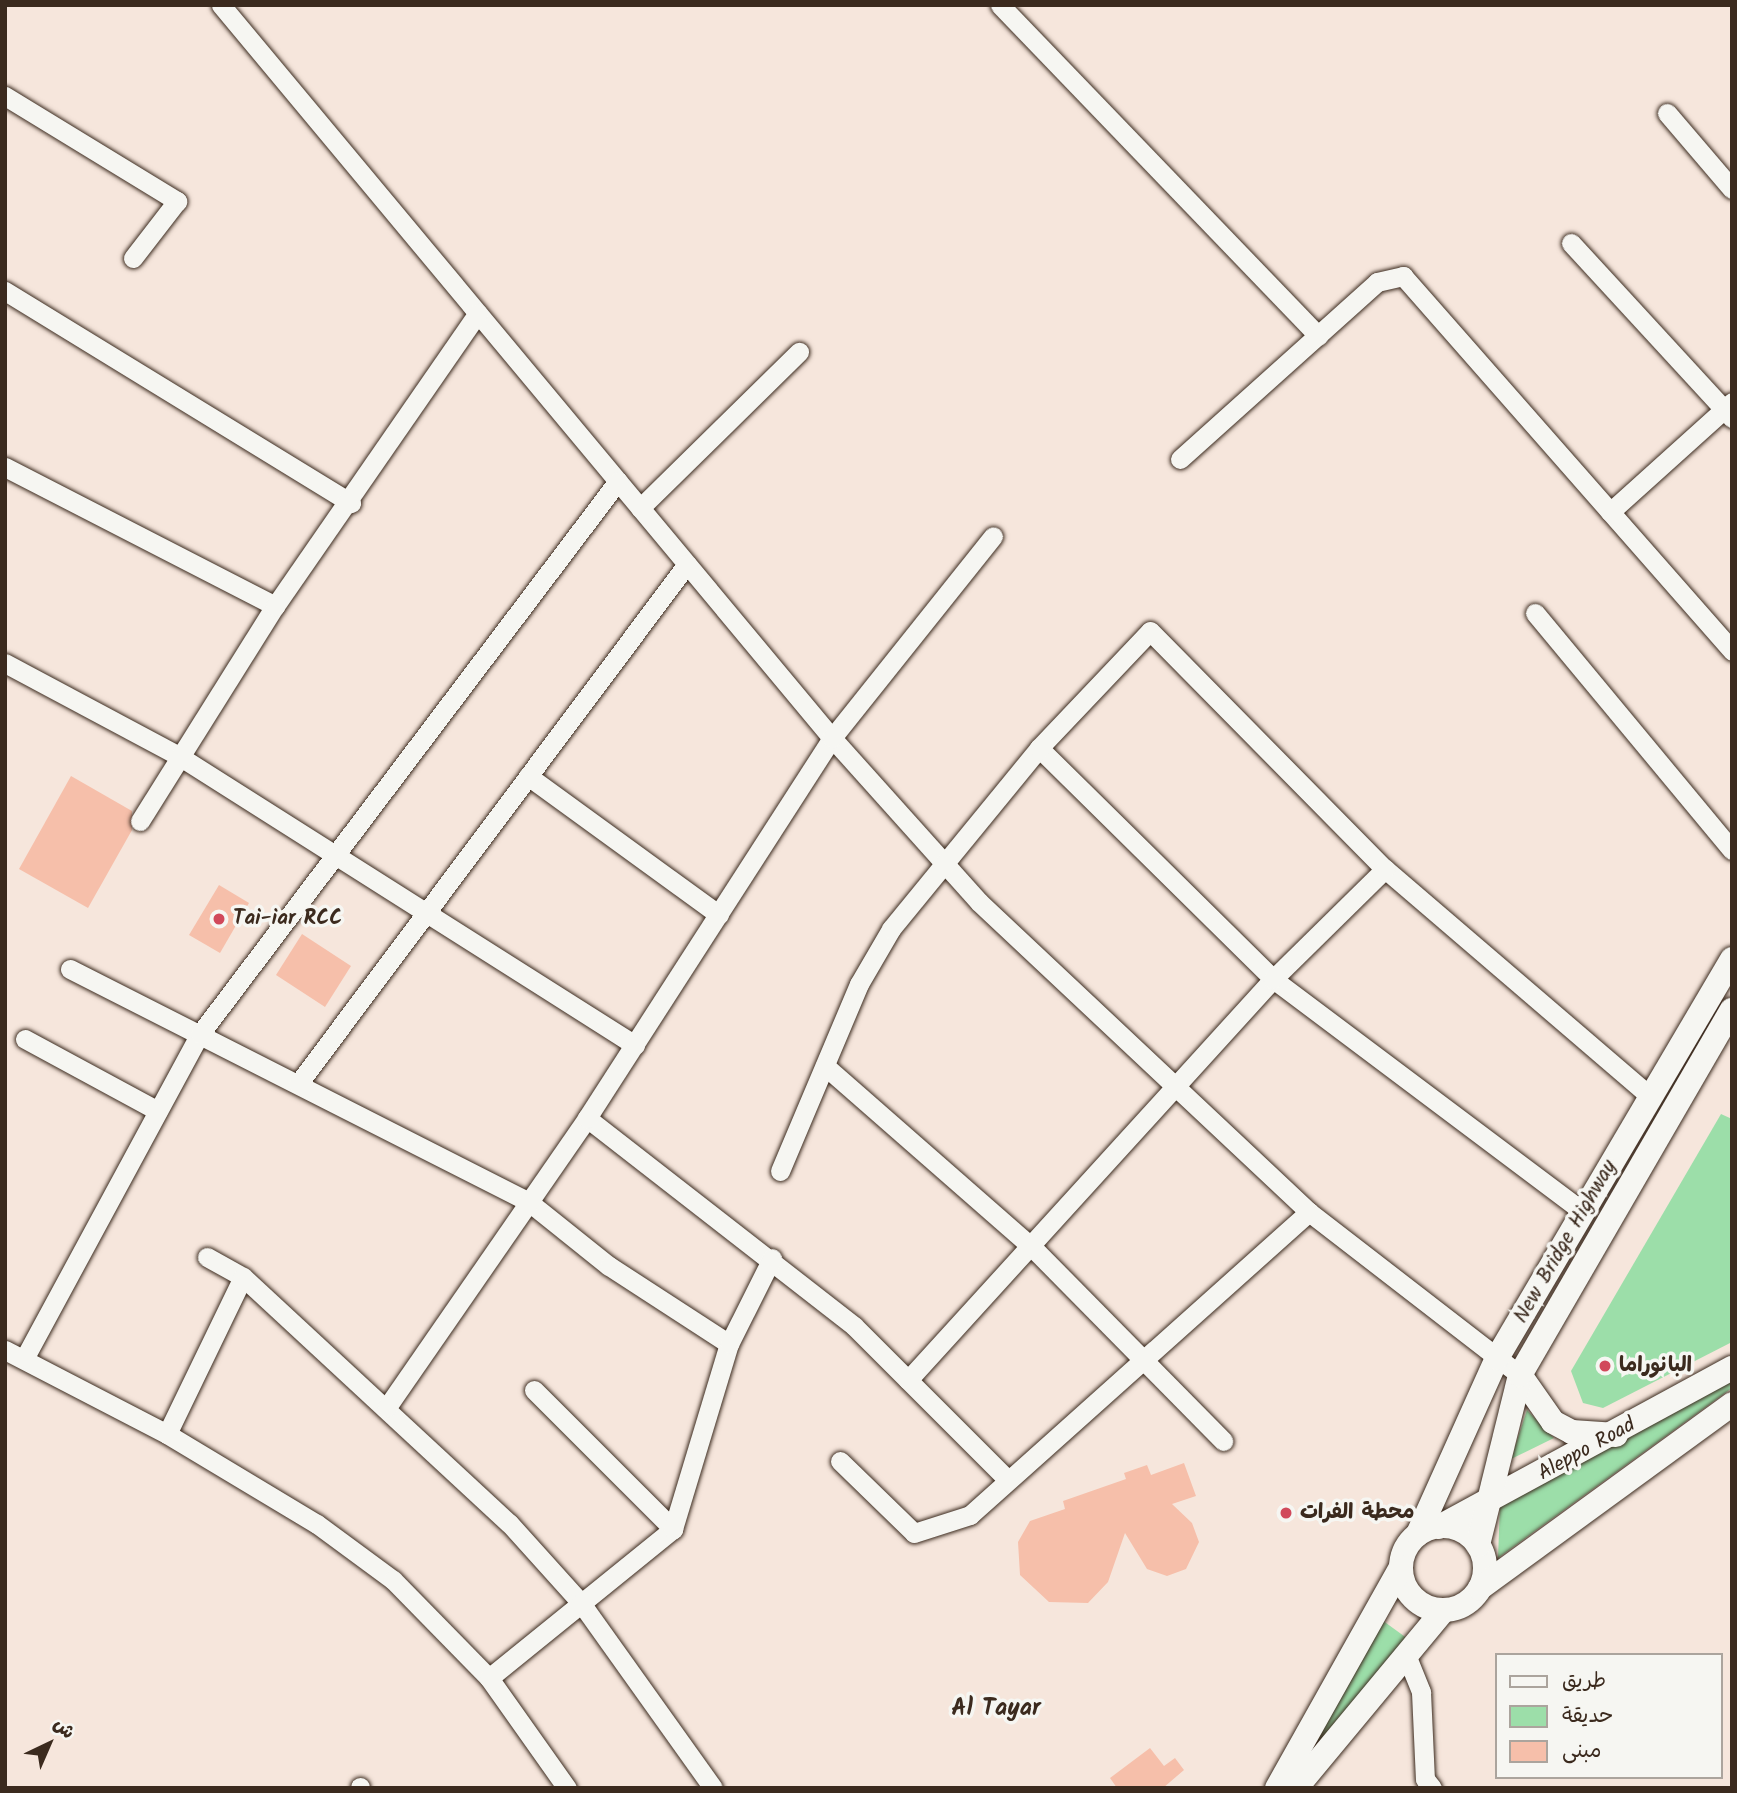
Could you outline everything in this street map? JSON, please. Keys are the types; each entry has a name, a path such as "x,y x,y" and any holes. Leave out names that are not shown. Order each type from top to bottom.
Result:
{"main road":[{"name":"New Bridge Highway","path":"1429,1531 1497,1358 1732,960"},
{"name":"New Bridge Highway","path":"1478,1545 1484,1507 1520,1376 1732,1010"},
{"name":"Aleppo Road","path":"1429,1531 1484,1507 1732,1368"},
{"path":"1520,1376 1553,1422 1572,1432 1616,1435"},
{"name":"Aleppo Road","path":"1480,1588 1732,1404"},
{"path":"1277,1788 1401,1567 1429,1531 1461,1531 1478,1545 1485,1566 1480,1588 1465,1604 1444,1611 1296,1788"},
{"path":"1401,1567 1409,1593 1444,1611"}],"street":[{"path":"221,5 832,738 943,863 1310,1212 1520,1376"},
{"path":"1000,5 1318,336"},
{"path":"5,96 177,201 133,258"},
{"path":"1667,113 1732,190"},
{"path":"1571,243 1729,410 1610,512"},
{"path":"1180,459 1377,282 1403,276 1732,651"},
{"path":"5,291 41,308 351,503"},
{"path":"140,821 178,756 275,606 351,503 451,343 478,313"},
{"path":"640,508 799,352"},
{"path":"5,467 275,606"},
{"path":"24,1359 200,1034 334,852 618,481"},
{"path":"387,1407 587,1118 832,738 993,536"},
{"path":"298,1084 687,564"},
{"path":"1535,612 1732,850"},
{"path":"780,1171 859,984 943,863 1039,748 1150,631 1385,869 1651,1097"},
{"path":"5,663 178,756 334,852 635,1045"},
{"path":"1039,748 1273,979 1583,1212"},
{"path":"528,776 719,915"},
{"path":"908,1380 1179,1089 1273,979 1385,869"},
{"path":"70,970 529,1202 609,1266 729,1344"},
{"path":"25,1039 158,1111"},
{"path":"825,1066 1033,1248 1223,1441"},
{"path":"587,1118 772,1258 908,1380 1007,1479"},
{"path":"840,1461 914,1533 970,1515 1141,1357 1310,1212"},
{"path":"207,1257 243,1277 387,1407 509,1523 581,1603 713,1788"},
{"path":"489,1678 673,1530 729,1344 772,1258"},
{"path":"167,1434 243,1277"},
{"path":"5,1350 167,1434 317,1524 393,1580 489,1678 567,1788"},
{"path":"534,1390 673,1530"},
{"path":"1407,1657 1421,1692 1425,1779 1432,1788"}],"green space":[{"path":"1721,1114 1732,1119 1732,1342 1603,1408 1583,1403 1571,1371"},
{"path":"1732,1377 1732,1388 1498,1558 1500,1505"},
{"path":"1527,1410 1554,1438 1511,1459"},
{"path":"1382,1620 1408,1639 1286,1788"}],"building":[{"path":"71,776 132,811 132,830 88,908 19,869"},
{"name":"Tai-iar RCC","path":"219,885 249,903 220,953 189,935"},
{"path":"302,934 351,966 325,1007 276,975"},
{"path":"1184,1463 1196,1496 1172,1504 1192,1523 1199,1542 1186,1569 1167,1576 1147,1569 1125,1533 1108,1582 1088,1603 1049,1602 1020,1575 1018,1542 1030,1521 1065,1509 1063,1501 1126,1479 1124,1473 1147,1465 1151,1475"},
{"path":"1150,1748 1164,1766 1175,1758 1184,1770 1163,1788 1117,1788 1110,1778"}],"place":[{"name":"Tai-iar RCC","path":"219,919"},
{"name":"البانوراما","path":"1605,1366"},
{"name":"محطة الفرات","path":"1286,1513"}],"district":[{"name":"Al Tayar","path":"996,1709"}]}
